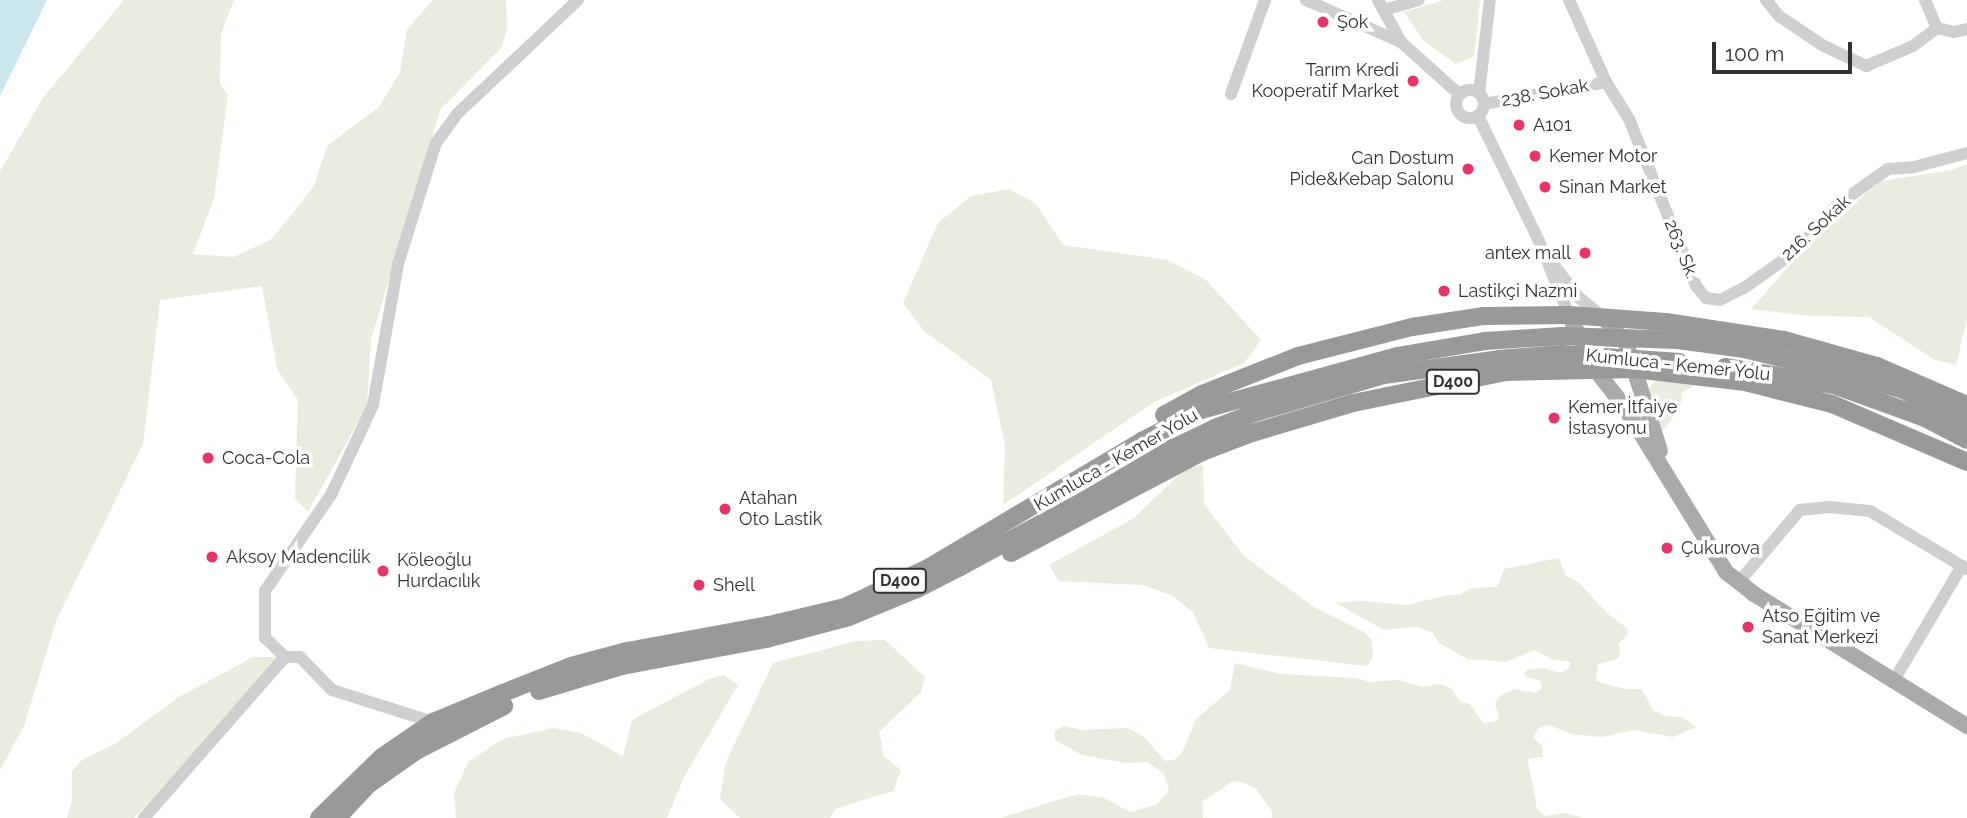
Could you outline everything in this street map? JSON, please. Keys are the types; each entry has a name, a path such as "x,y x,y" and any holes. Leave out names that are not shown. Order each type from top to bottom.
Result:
{"highway":[{"path":"1004,525 1041,495 1155,420 1202,394 1298,356 1412,327 1484,316 1569,315 1666,322 1784,340 1877,366 1967,405"},
{"name":"Kumluca - Kemer Yolu","path":"319,818 382,757 433,722 582,663 627,651 769,625 845,607 928,568 1004,525 1142,440 1201,410 1397,356 1485,341 1562,336 1678,340 1744,349 1860,377 1927,400 1967,421"},
{"name":"Kumluca - Kemer Yolu","path":"337,818 368,785 424,746 471,720 527,696 576,678 622,666 810,629 878,606 960,568 1085,500 1173,448 1254,413 1384,375 1500,359 1562,354 1680,362 1785,375 1834,385 1925,418 1967,440"},
{"name":"Kumluca - Kemer Yolu","path":"960,568 1014,552 1181,463 1252,433 1353,403 1506,372 1634,369 1745,382 1832,404 1967,462"}],"main road":[{"path":"1569,315 1594,368 1624,406 1726,572 1738,583 1967,726"},
{"path":"1603,317 1626,343 1649,424 1681,502"}],"street":[{"path":"433,722 332,690 300,657 285,657 265,638 265,591 332,492 373,405 398,264 436,143 458,113 578,0"},
{"path":"1231,94 1265,0"},
{"path":"1306,0 1401,42 1460,95"},
{"path":"1401,42 1381,5 1419,0"},
{"path":"1490,0 1478,116 1539,241 1569,315"},
{"name":"263. Sk.","path":"1569,0 1606,82 1629,119 1700,293 1712,300 1720,300 1747,286"},
{"path":"1766,0 1779,16 1801,31 1866,66 1913,46 1937,28"},
{"path":"1925,0 1937,28"},
{"path":"1937,28 1954,32 1967,29"},
{"name":"238. Sokak","path":"1481,99 1606,82"},
{"path":"1478,116 1465,118 1459,114 1456,101 1460,95 1472,90 1481,99"},
{"name":"216. Sokak","path":"1747,286 1796,251 1828,213 1878,175 1888,169 1914,167 1967,153"},
{"path":"1539,241 1570,288 1603,317"},
{"path":"1738,583 1800,510 1829,508 1870,511 1893,522 1964,568 1893,682"},
{"path":"144,818 285,657"}],"shaded area":[{"path":"124,0 234,0 221,34 220,84 228,95 214,198 193,254 234,257 272,239 314,186 327,146 379,107 400,72 407,30 433,0 506,0 507,29 501,48 440,110 371,340 367,406 308,512 295,498 298,400 277,369 262,286 160,300 143,444 56,621 24,726 0,770 0,171 43,98"},
{"path":"1444,0 1480,0 1474,56 1456,64 1424,41 1404,12"},
{"path":"1967,164 1967,318 1956,365 1935,360 1869,317 1810,316 1751,309 1828,222 1882,181 1951,170"},
{"path":"1010,189 1036,204 1063,245 1167,260 1205,279 1261,340 1244,363 1154,402 1003,505 1005,445 991,380 924,331 903,303 938,223 971,196"},
{"path":"1659,378 1701,382 1682,392 1680,407 1663,431 1649,396 1650,386"},
{"path":"1203,465 1204,504 1244,556 1314,607 1364,632 1372,640 1373,657 1367,666 1209,648 1193,612 1171,595 1143,585 1059,581 1049,565 1134,518 1186,468"},
{"path":"1559,558 1566,576 1578,582 1608,614 1627,628 1628,634 1619,643 1620,656 1598,664 1596,681 1625,689 1641,689 1654,711 1665,716 1682,717 1697,727 1673,737 1635,730 1601,737 1572,734 1549,725 1539,728 1533,737 1542,746 1543,757 1529,758 1528,762 1537,809 1545,816 1565,813 1585,818 1272,818 1272,811 1256,789 1233,781 1202,802 1203,818 1000,818 1078,794 1104,798 1130,812 1156,805 1169,791 1164,774 1147,762 1126,763 1082,755 1055,740 1055,731 1063,726 1083,730 1128,728 1143,736 1165,761 1174,760 1182,753 1196,719 1230,690 1235,663 1280,674 1356,678 1370,682 1397,680 1422,687 1440,684 1451,688 1461,702 1470,704 1483,723 1495,722 1499,718 1495,703 1501,695 1515,689 1536,693 1542,688 1540,680 1524,674 1527,670 1543,668 1560,673 1569,668 1571,662 1553,660 1534,650 1506,662 1467,659 1439,643 1432,632 1416,627 1384,630 1336,603 1361,601 1407,605 1460,595 1470,588 1497,587 1504,569"},
{"path":"885,640 925,677 921,692 879,732 884,756 901,770 893,791 837,808 830,818 740,818 720,799 725,764 773,663 856,641"},
{"path":"253,657 277,657 246,702 134,818 67,818 72,800 72,771 83,759 115,744 177,698"},
{"path":"724,675 738,685 684,777 667,818 456,818 454,793 468,762 503,739 553,728 581,733 623,756 632,720 709,679"}],"water":[{"path":"0,0 47,0 0,96"}],"place":[{"name":"Şok","path":"1323,22"},
{"name":"Tarım Kredi Kooperatif Market","path":"1413,81"},
{"name":"A101","path":"1519,125"},
{"name":"Kemer Motor","path":"1535,156"},
{"name":"Can Dostum Pide&Kebap Salonu","path":"1468,169"},
{"name":"Sinan Market","path":"1545,187"},
{"name":"antex mall","path":"1585,253"},
{"name":"Lastikçi Nazmi","path":"1444,291"},
{"name":"Kemer İtfaiye İstasyonu","path":"1554,418"},
{"name":"Coca-Cola","path":"208,458"},
{"name":"Atahan Oto Lastik","path":"725,509"},
{"name":"Çukurova","path":"1667,548"},
{"name":"Aksoy Madencilik","path":"212,557"},
{"name":"Köleoğlu Hurdacılık","path":"383,571"},
{"name":"Shell","path":"699,585"},
{"name":"Atso Eğitim ve Sanat Merkezi","path":"1748,627"}]}
